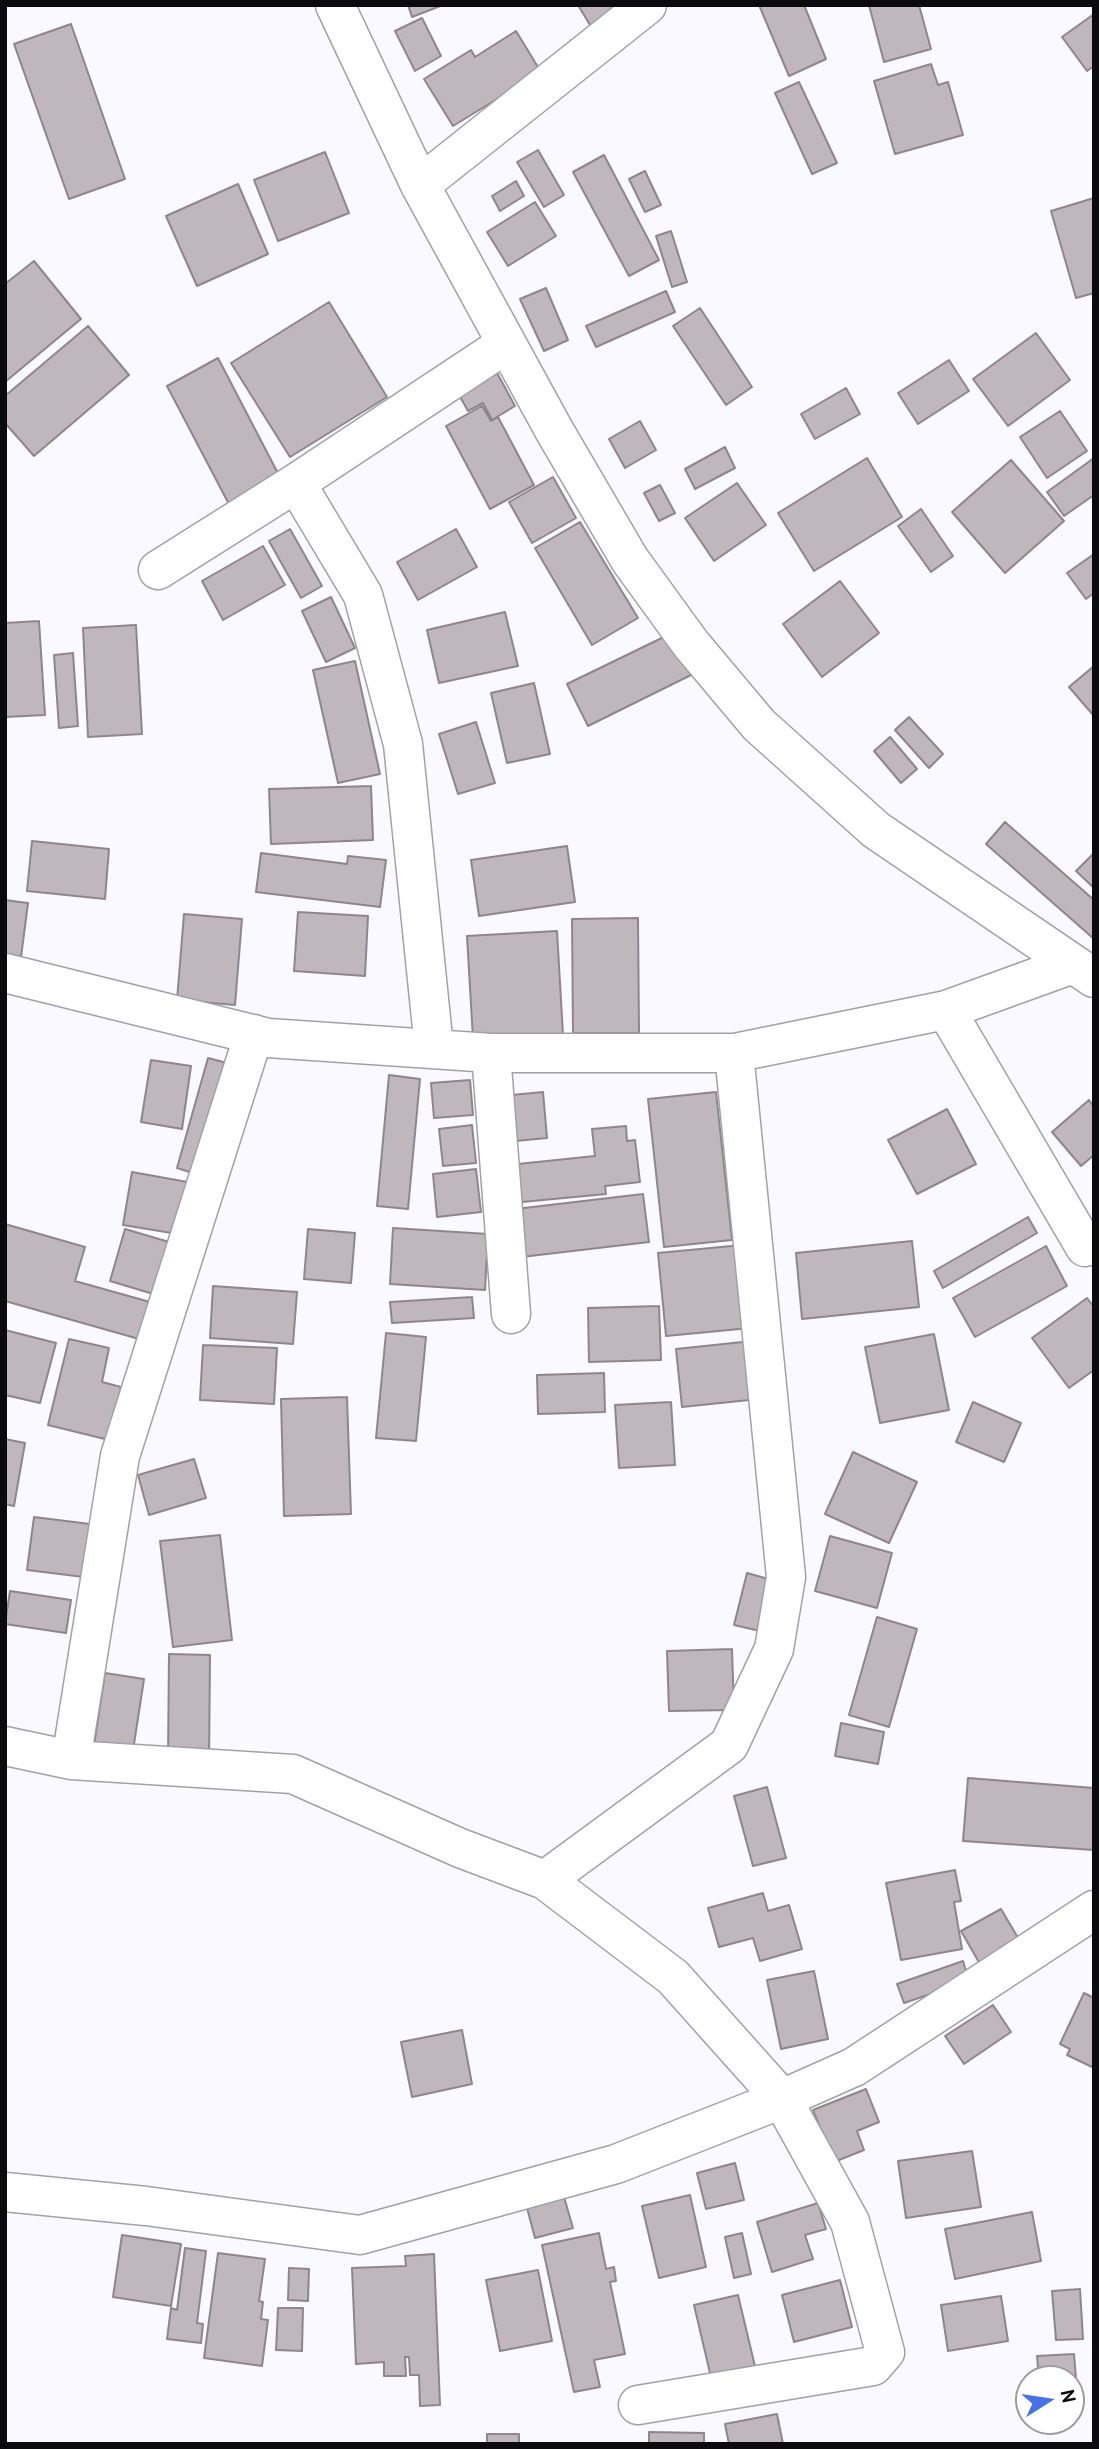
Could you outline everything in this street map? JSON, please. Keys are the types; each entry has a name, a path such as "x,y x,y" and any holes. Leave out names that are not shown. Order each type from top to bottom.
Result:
{"street":[{"path":"335,5 420,185 506,344 630,560 691,644 759,724 876,830 1084,971"},
{"path":"420,185 646,5"},
{"path":"158,570 296,483 506,344"},
{"path":"296,483 363,595 403,744 434,1048"},
{"path":"5,973 268,1038 491,1053 734,1053 946,1010 1084,971"},
{"path":"946,1010 1085,1247"},
{"path":"71,1760 120,1456 254,1034"},
{"path":"491,1053 510,1314"},
{"path":"545,1880 729,1745 774,1648 786,1577 734,1053"},
{"path":"5,1746 71,1760 293,1774 460,1848 545,1880 673,1977 782,2099 850,2222 885,2352 873,2367 638,2405"},
{"path":"5,2192 146,2206 360,2235 616,2164 782,2099 854,2067 1094,1910"}],"building":[{"path":"408,5 443,5 412,17"},
{"path":"578,5 632,5 596,35"},
{"path":"759,5 804,5 826,59 789,76"},
{"path":"869,5 919,5 931,49 884,62"},
{"path":"1094,14 1094,66 1087,71 1062,37"},
{"path":"422,18 441,56 415,71 395,31"},
{"path":"71,24 125,179 69,199 14,44"},
{"path":"516,31 541,72 453,126 424,79 471,50 475,57"},
{"path":"931,64 938,85 948,82 963,135 895,154 874,81"},
{"path":"799,82 837,163 812,174 775,93"},
{"path":"538,150 564,195 544,207 517,162"},
{"path":"325,152 349,213 278,241 254,180"},
{"path":"604,155 659,260 629,276 573,172"},
{"path":"645,171 661,205 645,212 629,179"},
{"path":"516,181 524,196 500,211 492,196"},
{"path":"238,184 268,254 197,286 166,216"},
{"path":"1094,198 1094,293 1076,298 1051,211"},
{"path":"535,202 556,236 508,266 487,232"},
{"path":"671,231 687,282 672,287 656,236"},
{"path":"34,261 81,319 5,382 5,284"},
{"path":"546,288 568,340 544,351 520,299"},
{"path":"666,291 675,312 596,347 586,326"},
{"path":"329,302 387,397 290,457 231,363"},
{"path":"700,308 752,387 726,405 673,326"},
{"path":"88,326 129,375 34,456 5,423 5,396"},
{"path":"1036,333 1070,380 1008,426 973,379"},
{"path":"218,358 283,483 232,510 167,386"},
{"path":"949,360 969,391 918,424 898,393"},
{"path":"496,371 515,406 492,420 483,403 468,411 458,393"},
{"path":"846,388 860,414 815,439 801,414"},
{"path":"482,406 491,421 498,417 534,485 490,509 446,426"},
{"path":"1060,411 1087,451 1047,478 1020,437"},
{"path":"640,421 656,450 625,468 609,439"},
{"path":"725,447 735,468 695,489 685,469"},
{"path":"867,458 902,517 814,571 778,513"},
{"path":"1094,458 1094,495 1064,516 1047,492"},
{"path":"1011,460 1064,521 1005,573 952,512"},
{"path":"553,477 576,518 532,543 509,502"},
{"path":"737,483 766,525 714,561 685,518"},
{"path":"660,485 675,513 659,521 644,493"},
{"path":"921,509 953,556 931,572 898,526"},
{"path":"580,522 638,618 592,645 535,548"},
{"path":"290,529 322,586 301,598 269,541"},
{"path":"456,529 477,567 418,600 397,562"},
{"path":"263,546 285,585 223,620 202,581"},
{"path":"1094,554 1094,593 1086,599 1067,573"},
{"path":"840,581 879,633 822,677 783,624"},
{"path":"331,597 355,648 326,662 302,611"},
{"path":"505,612 518,666 439,683 427,630"},
{"path":"39,621 45,715 5,717 5,623"},
{"path":"136,625 142,734 88,737 83,628"},
{"path":"670,634 691,675 588,726 567,684"},
{"path":"73,653 78,726 59,728 54,655"},
{"path":"355,661 380,774 338,783 313,670"},
{"path":"1094,666 1094,716 1069,687"},
{"path":"534,683 550,754 507,763 491,693"},
{"path":"909,717 943,754 929,768 895,730"},
{"path":"476,722 495,783 458,794 439,734"},
{"path":"890,737 917,769 901,783 874,751"},
{"path":"371,786 373,840 271,844 269,789"},
{"path":"1005,822 1094,900 1094,939 986,844"},
{"path":"32,841 109,849 105,899 27,891"},
{"path":"567,846 575,902 479,916 471,860"},
{"path":"261,853 347,864 348,856 386,860 380,907 256,892"},
{"path":"1094,853 1094,888 1076,871"},
{"path":"5,900 28,903 20,965 5,963"},
{"path":"298,912 368,916 365,976 294,971"},
{"path":"184,914 242,919 235,1005 177,1000"},
{"path":"638,918 639,1033 573,1033 572,919"},
{"path":"557,931 563,1035 473,1039 467,936"},
{"path":"208,1058 231,1064 199,1175 177,1168"},
{"path":"151,1060 191,1066 182,1129 141,1122"},
{"path":"389,1075 420,1079 408,1209 377,1206"},
{"path":"470,1080 473,1115 434,1118 431,1083"},
{"path":"543,1092 547,1138 505,1142 501,1096"},
{"path":"716,1092 732,1240 664,1247 648,1099"},
{"path":"1089,1100 1094,1107 1094,1155 1081,1166 1052,1132"},
{"path":"947,1109 976,1164 917,1194 888,1140"},
{"path":"472,1125 476,1163 443,1166 439,1129"},
{"path":"626,1126 627,1141 635,1140 640,1182 605,1186 606,1194 522,1202 518,1164 595,1156 592,1129"},
{"path":"476,1169 481,1212 437,1217 433,1174"},
{"path":"132,1172 193,1183 184,1235 123,1225"},
{"path":"643,1194 649,1242 513,1258 507,1210"},
{"path":"1028,1217 1037,1233 943,1288 934,1271"},
{"path":"5,1224 85,1247 75,1281 150,1302 139,1339 5,1301"},
{"path":"393,1228 488,1234 485,1290 390,1284"},
{"path":"125,1229 186,1247 170,1299 110,1281"},
{"path":"308,1229 355,1233 351,1283 304,1279"},
{"path":"912,1241 919,1307 802,1319 796,1253"},
{"path":"742,1245 750,1328 666,1336 658,1253"},
{"path":"1046,1246 1067,1286 975,1337 953,1298"},
{"path":"213,1286 297,1292 293,1344 210,1338"},
{"path":"472,1297 474,1318 392,1323 390,1302"},
{"path":"1087,1298 1094,1307 1094,1370 1069,1388 1032,1338"},
{"path":"659,1306 661,1360 589,1362 588,1308"},
{"path":"5,1330 56,1343 40,1403 5,1395"},
{"path":"386,1333 426,1337 416,1441 376,1438"},
{"path":"934,1334 949,1410 880,1423 865,1347"},
{"path":"69,1339 109,1348 102,1382 121,1387 109,1440 48,1425"},
{"path":"752,1341 759,1399 682,1407 676,1349"},
{"path":"203,1345 277,1348 274,1404 200,1400"},
{"path":"604,1373 605,1412 538,1414 537,1375"},
{"path":"347,1397 351,1514 284,1516 281,1399"},
{"path":"671,1402 675,1465 619,1468 615,1405"},
{"path":"973,1402 1021,1423 1004,1462 956,1442"},
{"path":"5,1439 25,1443 14,1506 5,1504"},
{"path":"853,1452 917,1482 889,1543 825,1514"},
{"path":"194,1459 206,1498 149,1515 138,1475"},
{"path":"34,1517 98,1525 92,1578 27,1570"},
{"path":"220,1535 232,1640 173,1647 160,1541"},
{"path":"830,1536 892,1553 877,1608 815,1591"},
{"path":"747,1573 772,1580 760,1631 734,1625"},
{"path":"10,1591 71,1600 66,1633 5,1624"},
{"path":"877,1617 917,1629 889,1727 849,1715"},
{"path":"732,1649 734,1710 669,1711 667,1651"},
{"path":"169,1654 210,1655 209,1763 168,1761"},
{"path":"105,1673 144,1679 132,1757 93,1752"},
{"path":"841,1723 884,1732 878,1764 835,1756"},
{"path":"968,1778 1094,1788 1094,1850 963,1841"},
{"path":"767,1787 786,1858 753,1866 734,1796"},
{"path":"955,1870 961,1901 954,1902 962,1949 901,1960 886,1883"},
{"path":"763,1893 768,1911 789,1905 802,1949 760,1961 753,1938 719,1947 708,1908"},
{"path":"1001,1909 1024,1948 984,1971 961,1931"},
{"path":"963,1961 969,1981 904,2003 897,1984"},
{"path":"814,1971 828,2039 781,2049 767,1980"},
{"path":"1084,1993 1094,1998 1092,2067 1067,2055 1070,2049 1060,2044"},
{"path":"993,2005 1011,2032 964,2064 945,2036"},
{"path":"462,2030 472,2084 412,2097 401,2042"},
{"path":"866,2089 879,2122 857,2131 864,2150 834,2162 813,2110"},
{"path":"972,2151 981,2207 906,2218 898,2161"},
{"path":"735,2163 744,2200 706,2209 697,2173"},
{"path":"690,2195 706,2267 659,2278 642,2206"},
{"path":"564,2197 573,2228 535,2238 527,2208"},
{"path":"818,2203 826,2229 805,2235 813,2259 772,2272 757,2222"},
{"path":"1032,2212 1041,2261 955,2279 945,2229"},
{"path":"599,2233 606,2269 614,2267 616,2281 610,2282 625,2354 594,2360 600,2387 574,2392 542,2245"},
{"path":"742,2233 751,2274 734,2278 725,2237"},
{"path":"122,2235 181,2244 171,2306 113,2297"},
{"path":"185,2248 206,2251 197,2323 203,2324 201,2343 167,2339 171,2308 177,2310"},
{"path":"218,2253 265,2259 259,2301 263,2302 261,2319 268,2320 262,2366 204,2358"},
{"path":"434,2254 440,2405 420,2406 419,2375 410,2375 409,2357 405,2357 406,2376 384,2376 384,2362 356,2364 352,2268 406,2266 405,2256"},
{"path":"289,2268 309,2269 308,2301 288,2300"},
{"path":"538,2270 552,2341 500,2351 486,2280"},
{"path":"840,2280 852,2327 794,2342 782,2295"},
{"path":"1080,2289 1083,2339 1056,2340 1052,2291"},
{"path":"738,2295 758,2379 714,2390 694,2305"},
{"path":"1001,2296 1008,2341 948,2351 941,2305"},
{"path":"278,2308 303,2308 302,2351 276,2350"},
{"path":"1074,2354 1075,2365 1038,2365 1037,2356"},
{"path":"777,2414 783,2444 729,2444 725,2424"},
{"path":"649,2432 704,2433 704,2444 649,2444"},
{"path":"487,2434 519,2434 519,2444 487,2444"}]}
